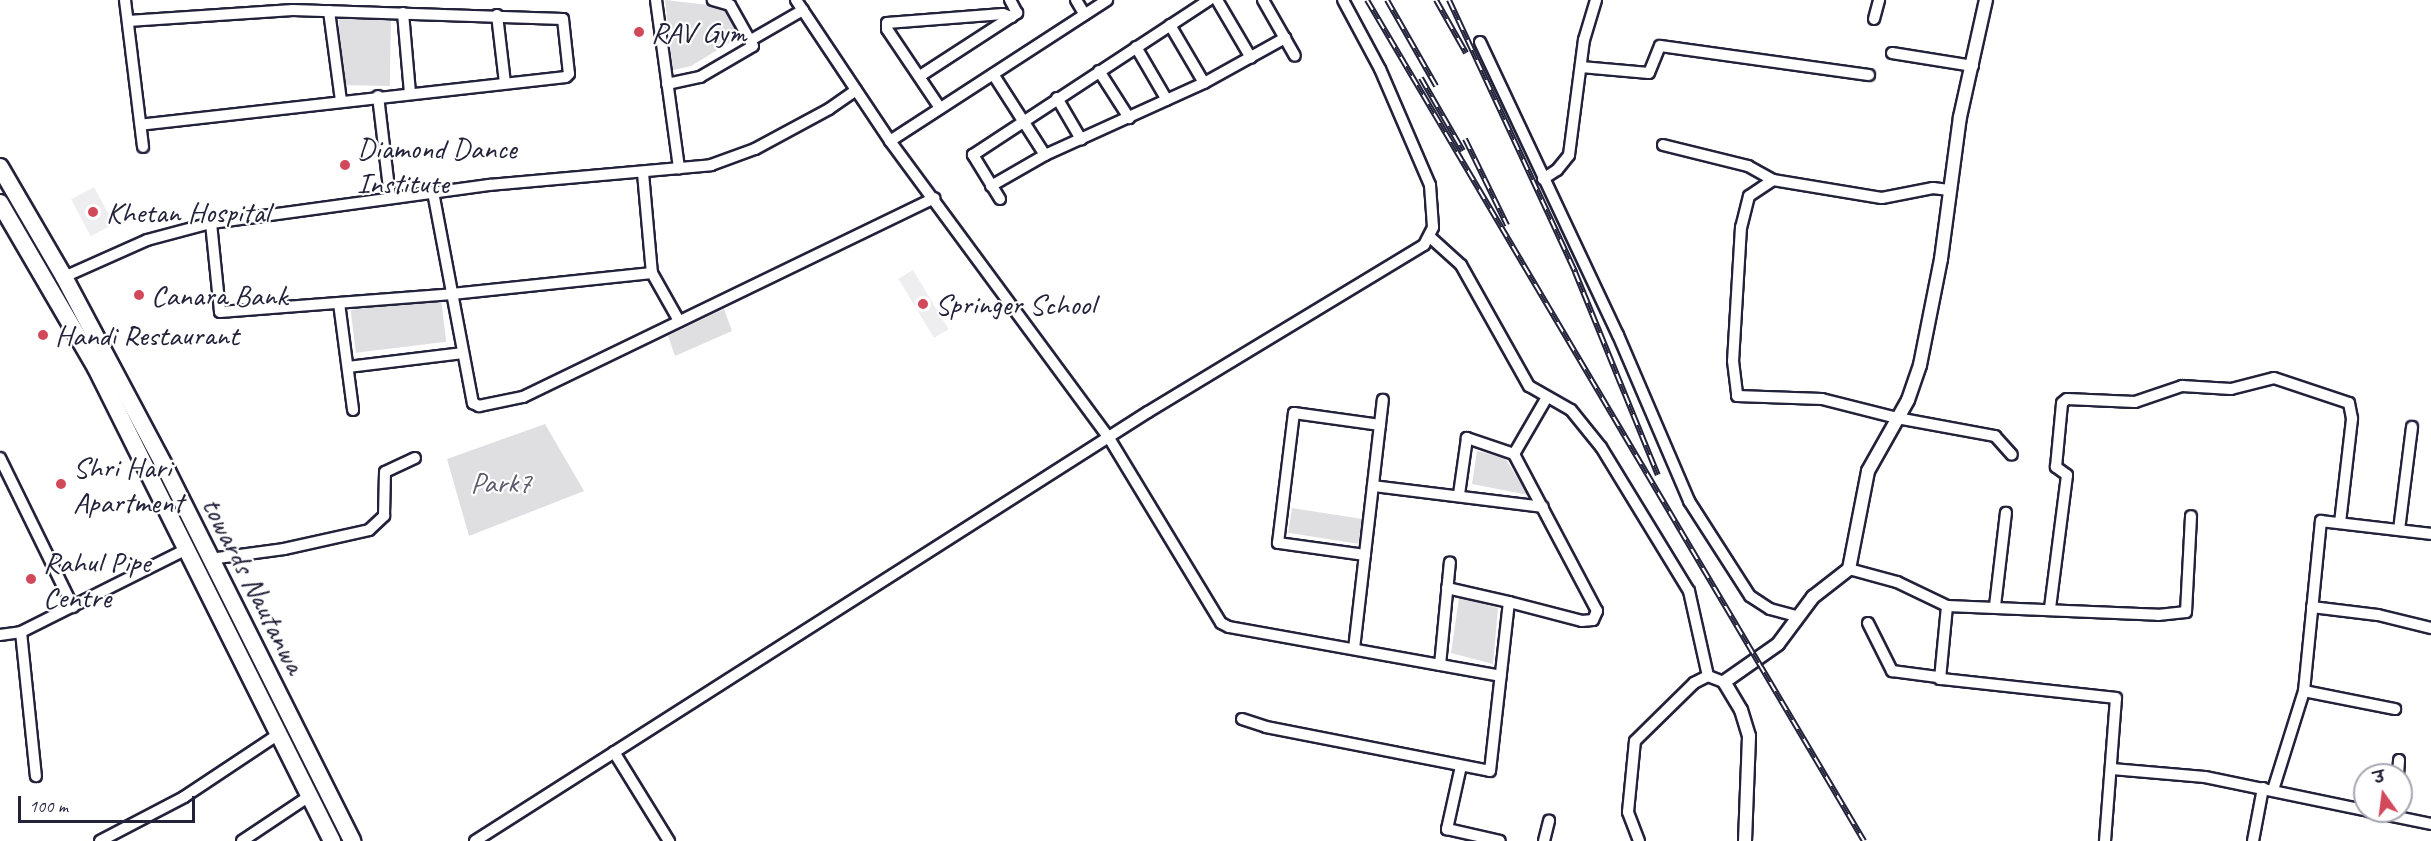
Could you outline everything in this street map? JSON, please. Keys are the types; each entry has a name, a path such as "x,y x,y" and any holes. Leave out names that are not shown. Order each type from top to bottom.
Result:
{"main road":[{"name":"towards Nautanwa","path":"0,167 64,277 352,841"},
{"path":"0,203 96,368 332,841"}],"street":[{"path":"125,0 143,147"},
{"path":"656,0 679,168"},
{"path":"667,84 700,77 751,49 752,40 730,5 713,0"},
{"path":"796,0 890,141 1109,438 1221,623 1229,627 1501,676"},
{"path":"920,76 1011,17 1017,11 1010,0"},
{"path":"1076,0 1085,15"},
{"path":"890,141 1107,0"},
{"path":"1000,199 973,155 1022,120 1209,0"},
{"path":"1217,0 1251,58"},
{"path":"1263,0 1295,56"},
{"path":"475,841 1109,438 1424,245 1430,237 1430,185 1380,69 1343,0"},
{"path":"1543,179 1557,170 1569,155 1581,67 1596,0"},
{"path":"1874,20 1879,0"},
{"path":"1724,682 1778,644 1813,597 1849,569 1868,471 1897,418 1920,365 1941,259 1960,117 1986,0"},
{"path":"752,40 802,10"},
{"path":"128,21 244,11 497,15 563,20 568,76 141,125"},
{"path":"329,11 341,101"},
{"path":"403,13 410,93"},
{"path":"940,108 887,29 887,23 1003,14 1011,17"},
{"path":"497,15 505,83"},
{"path":"1170,25 1204,83"},
{"path":"991,186 1045,155 1204,83 1284,38"},
{"path":"1480,42 1618,335 1689,501 1750,596 1770,609 1797,616"},
{"path":"1581,67 1649,73 1660,46 1869,75"},
{"path":"1136,47 1167,100"},
{"path":"1892,53 1973,66"},
{"path":"1099,71 1129,118"},
{"path":"993,74 1045,155"},
{"path":"64,277 147,240 211,223 390,197 643,173 730,161 829,110 856,90"},
{"path":"378,96 390,197"},
{"path":"1057,98 1081,139"},
{"path":"1663,144 1748,166 1773,180 1882,198 1933,188 1949,190"},
{"path":"643,173 652,273 679,321"},
{"path":"1773,180 1749,196 1741,227 1732,362 1737,396 1821,399 1897,418 1995,436 2012,455"},
{"path":"433,192 473,403 479,406 523,397 934,198"},
{"path":"211,223 220,312 452,294 652,273"},
{"path":"1430,237 1461,265 1524,380 1547,397 1571,410 1587,427 1689,591 1708,676"},
{"path":"339,303 353,410"},
{"path":"348,367 463,352"},
{"path":"2050,608 2067,475 2056,467 2064,400 2136,402 2182,386 2230,389 2274,378 2349,403 2352,419 2340,522"},
{"path":"1514,454 1547,397"},
{"path":"1354,650 1383,400"},
{"path":"1365,555 1278,543 1294,413 1380,425"},
{"path":"2399,530 2412,427"},
{"path":"1448,588 1582,621 1593,620 1597,611 1514,454 1467,438 1459,494"},
{"path":"0,458 74,607"},
{"path":"210,559 284,549 369,530 384,516 385,472 415,458"},
{"path":"1373,486 1459,494 1543,507"},
{"path":"1995,606 2006,513"},
{"path":"1849,569 1897,582 1947,606 2050,608 2158,615 2186,612 2191,516"},
{"path":"2253,841 2268,789 2304,691 2319,526 2326,520 2431,534"},
{"path":"0,635 21,632 187,549"},
{"path":"1440,665 1450,562"},
{"path":"1242,719 1266,728 1461,766 1491,769 1509,602"},
{"path":"1938,677 1947,606"},
{"path":"2312,607 2378,615 2431,628"},
{"path":"1868,622 1892,671 2111,694 2118,704 2105,841"},
{"path":"21,632 36,776"},
{"path":"1639,841 1628,813 1635,741 1694,682 1708,676 1724,682 1741,710 1749,736 1745,841"},
{"path":"2304,691 2395,709"},
{"path":"100,841 184,797 279,734"},
{"path":"614,752 669,841"},
{"path":"1461,766 1447,830 1500,841"},
{"path":"2112,769 2205,777 2353,808"},
{"path":"242,841 308,796"},
{"path":"2413,819 2431,824"},
{"path":"1544,841 1549,820"}],"shaded area":[{"name":"Khetan Hospital","path":"94,187 114,224 91,236 71,199"},
{"name":"Springer School","path":"913,270 949,329 934,338 898,279"}],"green space":[{"path":"665,0 726,7 742,35 691,66 673,70"},
{"path":"339,16 391,17 390,86 338,85"},
{"path":"441,299 446,342 356,353 351,310"},
{"path":"724,309 732,331 675,356 668,336"},
{"name":"Park7","path":"545,424 584,491 469,536 447,459"},
{"path":"1477,451 1505,458 1528,495 1472,484"},
{"path":"1292,508 1362,519 1358,544 1288,533"},
{"path":"1459,598 1498,608 1493,664 1451,653"}],"railway":[{"path":"1367,0 1864,841"},
{"path":"1387,0 1436,86"},
{"path":"1436,0 1466,53"},
{"path":"1449,0 1575,272 1658,475"},
{"path":"1421,78 1463,151"},
{"path":"1465,139 1507,225"}],"place":[{"name":"RAV Gym","path":"639,32"},
{"name":"Diamond Dance Institute","path":"345,165"},
{"name":"Khetan Hospital","path":"93,212"},
{"name":"Canara Bank","path":"139,295"},
{"name":"Springer School","path":"923,304"},
{"name":"Handi Restaurant","path":"43,335"},
{"name":"Shri Hari Apartment","path":"61,484"},
{"name":"Rahul Pipe Centre","path":"31,579"}]}
